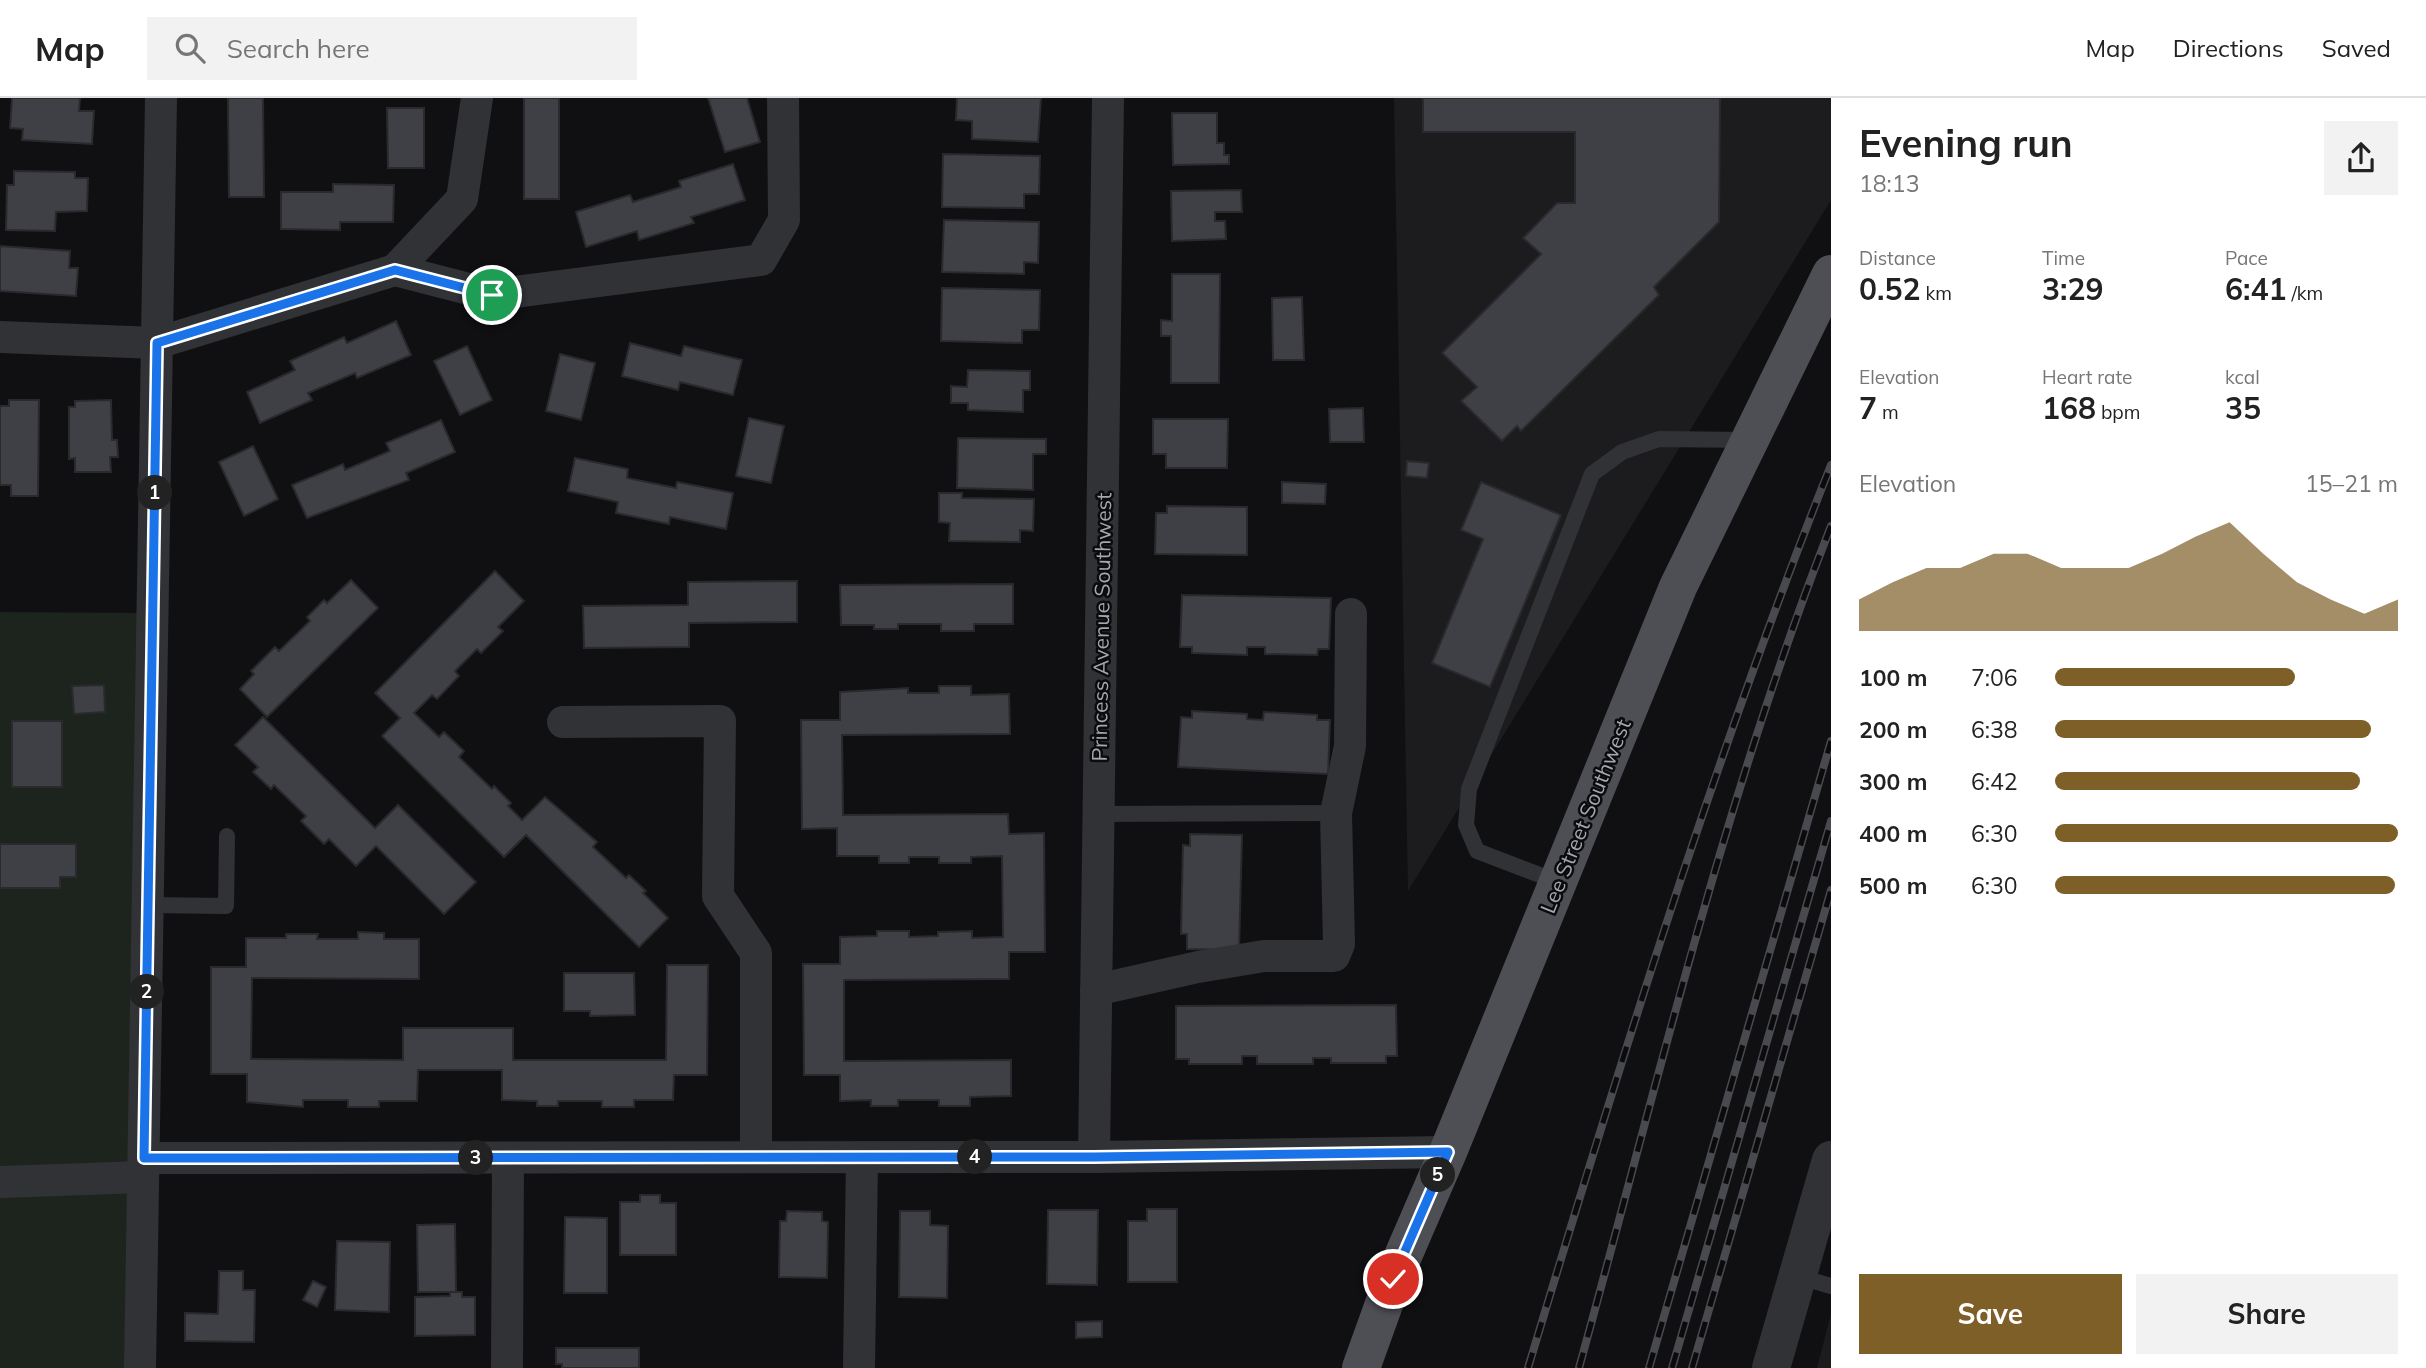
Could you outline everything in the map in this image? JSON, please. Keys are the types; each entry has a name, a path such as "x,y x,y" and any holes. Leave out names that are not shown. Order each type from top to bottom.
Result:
{"main road":[{"name":"Lee Street Southwest","path":"1361,1368 1393,1279 1448,1152 1678,587 1831,274"}],"street":[{"path":"140,1368 161,98"},
{"path":"0,337 157,343 395,270 462,199 477,98"},
{"path":"395,270 492,295 761,261 784,220 783,98"},
{"name":"Princess Avenue Southwest","path":"1094,1157 1108,98"},
{"path":"1096,990 1198,967 1264,956 1334,956 1339,944 1336,813 1350,746 1351,614"},
{"path":"563,722 720,721 718,896 756,953 756,1157"},
{"path":"0,1182 144,1167 508,1158 1094,1157 1448,1152"},
{"path":"859,1368 862,1157"},
{"path":"507,1368 508,1158"},
{"path":"1771,1368 1814,1281 1831,1160"}],"lane":[{"path":"1558,882 1477,851 1466,825 1469,789 1592,474 1622,452 1659,439 1750,440"},
{"path":"1098,814 1336,813"},
{"path":"148,905 226,906 227,836"}],"shaded area":[{"path":"1394,98 1831,98 1831,200 1408,891"},
{"path":"0,612 145,613 146,1368 0,1368"},
{"path":"1831,1314 1831,1368 1817,1368"}],"building":[{"path":"12,98 80,98 79,111 94,111 92,144 22,140 23,129 10,128"},
{"path":"228,98 263,98 264,197 229,197"},
{"path":"524,98 559,98 559,199 524,199"},
{"path":"708,98 747,98 760,142 725,152"},
{"path":"957,98 1041,98 1038,142 972,139 972,121 956,120"},
{"path":"1423,98 1720,98 1719,222 1654,287 1659,295 1521,431 1517,426 1502,441 1461,401 1477,387 1442,353 1541,254 1523,238 1557,203 1575,203 1575,132 1423,132"},
{"path":"387,108 424,108 424,168 388,168"},
{"path":"1172,113 1217,113 1217,143 1224,143 1224,155 1229,155 1229,164 1173,165"},
{"path":"943,154 1040,156 1039,194 1024,194 1024,208 942,207"},
{"path":"733,164 745,200 691,217 694,223 639,240 637,231 586,247 576,212 630,195 633,202 681,187 679,181"},
{"path":"14,171 75,172 75,178 88,178 87,211 56,212 55,231 6,230 7,185 14,185"},
{"path":"333,184 394,185 393,222 340,222 340,230 281,229 281,192 333,192"},
{"path":"1241,190 1242,212 1215,212 1215,221 1225,221 1226,239 1172,241 1171,191"},
{"path":"944,220 1039,222 1038,263 1024,262 1024,274 942,272"},
{"path":"0,246 70,251 69,268 78,268 76,296 0,291"},
{"path":"1172,274 1220,274 1219,383 1171,383 1171,336 1161,336 1161,320 1172,321"},
{"path":"942,288 1040,290 1039,330 1022,330 1022,343 941,341"},
{"path":"1302,297 1304,360 1273,360 1272,298"},
{"path":"396,321 411,355 357,378 355,373 308,393 312,400 260,423 247,392 295,370 290,361 344,337 347,343"},
{"path":"630,343 681,356 684,346 742,360 733,395 680,382 678,390 622,376"},
{"path":"467,346 492,400 460,415 434,361"},
{"path":"560,354 595,363 581,420 546,411"},
{"path":"968,370 1030,371 1030,390 1023,390 1023,412 968,410 968,403 951,403 951,386 967,387"},
{"path":"9,400 39,400 38,496 11,496 11,485 0,485 0,406 9,406"},
{"path":"111,400 112,440 117,440 118,457 110,457 111,472 75,472 75,458 69,459 69,407 75,407 75,401"},
{"path":"1363,408 1364,442 1330,442 1329,409"},
{"path":"749,418 784,426 771,483 736,476"},
{"path":"1153,419 1228,419 1227,468 1166,468 1166,454 1153,454"},
{"path":"441,420 455,452 406,473 409,480 307,518 292,485 343,464 345,470 390,451 386,443"},
{"path":"958,438 1046,439 1046,454 1033,454 1033,490 957,488"},
{"path":"253,446 278,499 244,516 219,462"},
{"path":"575,458 628,469 627,478 676,488 677,482 733,493 726,529 670,517 669,524 616,513 618,502 568,491"},
{"path":"1407,461 1429,463 1427,478 1406,476"},
{"path":"1282,482 1326,484 1325,504 1282,503"},
{"path":"1481,482 1561,515 1490,687 1432,663 1483,539 1461,530"},
{"path":"939,493 962,493 962,498 1034,499 1033,531 1020,530 1020,542 949,541 950,523 939,522"},
{"path":"1167,506 1247,507 1247,555 1155,554 1156,513 1167,513"},
{"path":"495,571 524,601 498,627 503,631 481,653 477,649 455,671 459,676 437,699 432,695 414,713 439,737 444,732 464,751 459,757 492,789 494,786 511,803 508,806 522,820 545,797 597,842 593,847 626,878 629,875 646,891 643,893 668,918 639,947 526,835 504,857 382,736 400,718 375,693"},
{"path":"351,580 378,608 267,717 240,689 254,674 251,671 275,647 279,651 310,621 307,617 324,600 327,603"},
{"path":"797,581 797,622 689,623 689,647 584,648 583,606 688,605 688,582"},
{"path":"1013,584 1013,624 974,624 974,631 941,631 941,624 898,624 898,629 874,629 874,625 841,625 840,585"},
{"path":"1182,595 1331,598 1329,649 1318,649 1317,655 1265,654 1265,647 1247,647 1247,655 1192,653 1192,647 1180,647"},
{"path":"104,685 105,712 74,714 72,686"},
{"path":"939,686 971,686 971,695 1009,694 1010,734 842,735 843,815 1008,814 1009,834 1044,833 1045,952 1009,952 1009,979 844,980 844,1061 1011,1060 1011,1096 970,1097 970,1106 939,1106 939,1100 898,1100 898,1106 871,1106 871,1100 840,1101 840,1075 804,1075 803,964 840,964 840,937 877,936 877,931 909,931 909,937 938,936 938,932 972,931 972,938 1003,937 1002,856 971,857 971,863 939,863 939,857 909,857 909,863 879,863 879,856 837,856 837,828 802,829 801,720 840,720 840,692 908,688 908,693 939,693"},
{"path":"1192,711 1247,714 1247,719 1263,720 1264,712 1317,715 1317,720 1330,720 1328,774 1178,767 1181,717 1192,718"},
{"path":"263,717 375,828 398,805 476,882 444,914 376,846 356,866 329,839 324,844 301,821 306,816 274,785 271,789 253,772 258,767 235,745"},
{"path":"12,721 62,721 62,787 12,787"},
{"path":"1190,834 1242,835 1239,950 1187,949 1187,934 1181,934 1183,845 1190,846"},
{"path":"0,844 76,844 76,877 60,877 60,888 0,888"},
{"path":"358,932 384,933 384,939 419,939 419,979 252,978 251,1059 403,1060 403,1028 513,1028 513,1060 666,1060 667,965 708,965 707,1075 674,1075 673,1100 634,1100 634,1107 602,1107 602,1101 558,1101 558,1106 537,1106 537,1101 502,1100 502,1070 418,1070 417,1101 379,1101 379,1107 348,1107 348,1100 303,1100 303,1107 247,1102 247,1074 211,1074 211,967 246,967 246,938 286,938 286,934 318,934 317,939 358,939"},
{"path":"564,973 634,973 635,1015 590,1016 590,1011 564,1011"},
{"path":"1396,1005 1397,1056 1386,1056 1386,1063 1331,1063 1331,1058 1313,1058 1313,1064 1257,1064 1257,1056 1242,1056 1242,1064 1189,1064 1189,1059 1176,1059 1176,1006"},
{"path":"640,1195 660,1195 660,1203 676,1203 676,1255 620,1255 620,1202 640,1202"},
{"path":"1147,1209 1177,1209 1177,1282 1128,1282 1128,1221 1147,1221"},
{"path":"1048,1210 1098,1210 1097,1285 1047,1284"},
{"path":"787,1211 822,1212 822,1221 828,1222 827,1278 779,1277 780,1221 786,1221"},
{"path":"900,1211 930,1211 930,1225 948,1226 947,1298 899,1297"},
{"path":"565,1217 607,1218 607,1293 564,1293"},
{"path":"455,1224 456,1292 418,1292 417,1225"},
{"path":"337,1241 390,1242 389,1312 335,1310"},
{"path":"219,1271 243,1271 243,1290 255,1290 254,1342 185,1341 185,1313 218,1314"},
{"path":"313,1281 326,1287 317,1307 303,1300"},
{"path":"450,1292 462,1292 462,1297 475,1297 475,1335 415,1336 415,1297 450,1296"},
{"path":"1102,1321 1102,1337 1076,1338 1076,1322"},
{"path":"556,1348 639,1348 639,1368 562,1368 562,1364 556,1364"}],"railway":[{"path":"1528,1368 1670,913 1747,687 1831,465"},
{"path":"1579,1368 1725,838 1757,733 1831,526"},
{"path":"1649,1368 1831,741"},
{"path":"1672,1368 1831,821"},
{"path":"1692,1368 1831,890"}],"route":[{"path":"492,295 395,270 157,343 144,1158 1094,1157 1448,1152 1393,1279"}]}
